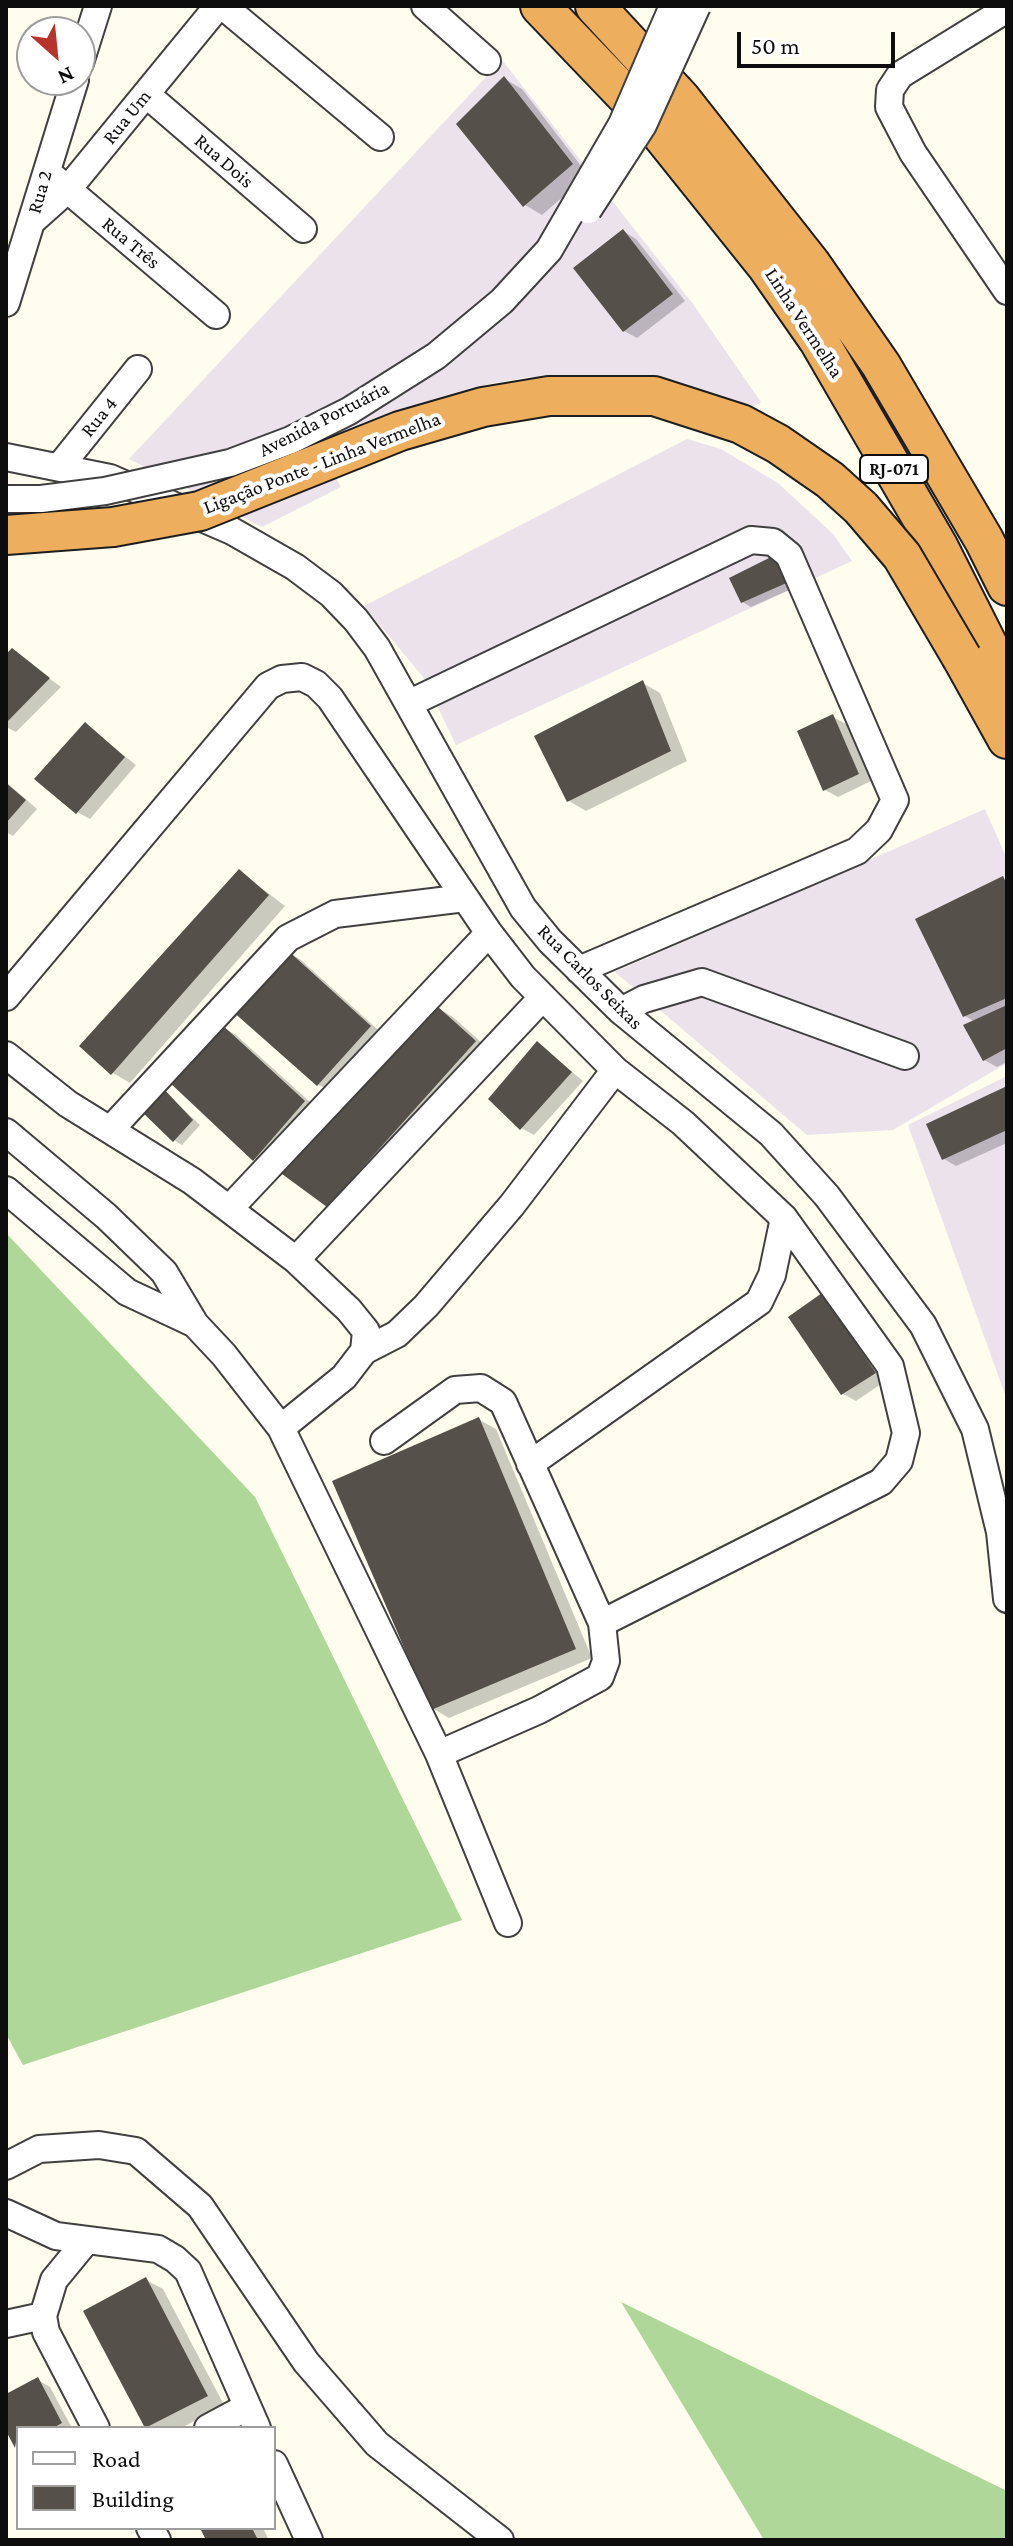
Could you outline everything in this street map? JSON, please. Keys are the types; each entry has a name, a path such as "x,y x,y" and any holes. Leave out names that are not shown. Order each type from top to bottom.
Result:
{"highway":[{"name":"Linha Vermelha","path":"540,6 653,124 766,265 819,341 938,546 1007,683"},
{"name":"Linha Vermelha","path":"595,6 681,99 811,264 881,365 984,540 1007,586"},
{"name":"Ligação Ponte - Linha Vermelha","path":"6,535 113,527 200,511 400,431 492,405 587,394 654,396 741,424 796,455 835,484 866,513 902,556 1007,739"}],"street":[{"name":"Rua Um","path":"31,222 68,189 220,6 380,137"},
{"path":"425,6 487,61"},
{"name":"Avenida Portuária","path":"549,250 622,124 673,6"},
{"name":"Avenida Portuária","path":"6,499 73,496 168,479 243,459 314,429 372,399 436,356 484,317 586,214 621,163 664,84 697,6"},
{"path":"1007,9 900,75 890,90 889,107 913,153 1007,291"},
{"name":"Rua Dois","path":"146,94 303,229"},
{"name":"Rua 2","path":"6,303 70,96"},
{"name":"Rua Três","path":"46,172 216,315"},
{"name":"Rua 4","path":"61,465 138,369"},
{"name":"Rua Carlos Seixas","path":"6,457 61,465 144,491 232,531 295,567 331,594 356,620 410,703 523,908 621,1011 771,1134 827,1196 923,1325 975,1429 1003,1530 1007,1599"},
{"path":"410,703 751,540 773,542 789,555 895,800 879,830 857,851 579,970"},
{"path":"6,997 259,696 282,679 302,677 316,684 330,698 489,933 543,997 615,1070 694,1132 784,1218 890,1366 906,1433 899,1461 881,1482 602,1623"},
{"path":"110,1130 288,938 335,914 465,898"},
{"path":"229,1209 489,933"},
{"path":"621,1011 644,999 702,982 905,1056"},
{"path":"296,1260 543,997"},
{"path":"6,1055 68,1104 192,1181 296,1260 366,1331 364,1351"},
{"path":"281,1428 344,1377 364,1351 397,1334 426,1306 512,1205 615,1070"},
{"path":"6,1132 106,1216 164,1272 195,1324 224,1355 281,1428 439,1754 508,1923"},
{"path":"6,1190 127,1292 195,1324"},
{"path":"530,1464 759,1302 772,1275 784,1218"},
{"path":"384,1441 455,1390 481,1388 503,1402 602,1623 606,1661 600,1677 539,1710 439,1754"},
{"path":"6,2166 39,2149 99,2145 136,2151 200,2206 306,2362 377,2444 500,2540"},
{"path":"6,2213 56,2236 158,2249 188,2271 252,2417 216,2426"},
{"path":"86,2241 54,2280 43,2316 46,2332 95,2426"},
{"path":"6,2324 43,2316"},
{"path":"276,2468 309,2540"}],"shaded area":[{"path":"502,60 693,304 761,402 745,411 655,381 616,377 528,377 489,384 452,396 334,474 341,487 262,527 129,459"},
{"path":"687,439 721,449 778,483 833,534 852,561 456,745 423,677 364,606"},
{"path":"985,809 1007,859 1007,1063 893,1130 807,1135 615,972"},
{"path":"1007,1076 1007,1400 908,1125"}],"green space":[{"path":"6,1233 255,1497 462,1920 23,2065 6,2034"},
{"path":"621,2302 1007,2491 1007,2540 764,2540"}],"building":[{"path":"504,76 573,164 523,207 456,124"},
{"path":"623,229 673,294 623,332 573,268"},
{"path":"777,554 791,581 741,603 729,578"},
{"path":"12,648 50,678 6,723 6,654"},
{"path":"643,680 671,751 567,802 534,736"},
{"path":"833,714 859,774 823,791 797,731"},
{"path":"85,722 125,757 76,814 34,779"},
{"path":"6,783 26,800 6,823"},
{"path":"239,869 269,895 111,1075 79,1046"},
{"path":"1003,876 1007,885 1007,998 963,1017 915,919"},
{"path":"284,947 371,1026 317,1086 231,1010"},
{"path":"436,1005 476,1041 327,1207 278,1171"},
{"path":"1007,1005 1007,1048 983,1061 963,1025"},
{"path":"219,1022 305,1101 253,1161 168,1081"},
{"path":"537,1041 572,1072 520,1130 488,1099"},
{"path":"1007,1086 1007,1130 942,1160 926,1124"},
{"path":"162,1087 193,1120 173,1142 141,1111"},
{"path":"822,1293 876,1373 841,1395 788,1317"},
{"path":"479,1417 576,1649 431,1710 332,1481"},
{"path":"146,2277 208,2396 144,2426 83,2311"},
{"path":"38,2377 62,2423 57,2426 16,2426 15,2448 6,2431 6,2394"},
{"path":"201,2530 253,2530 258,2540 206,2540"}]}
